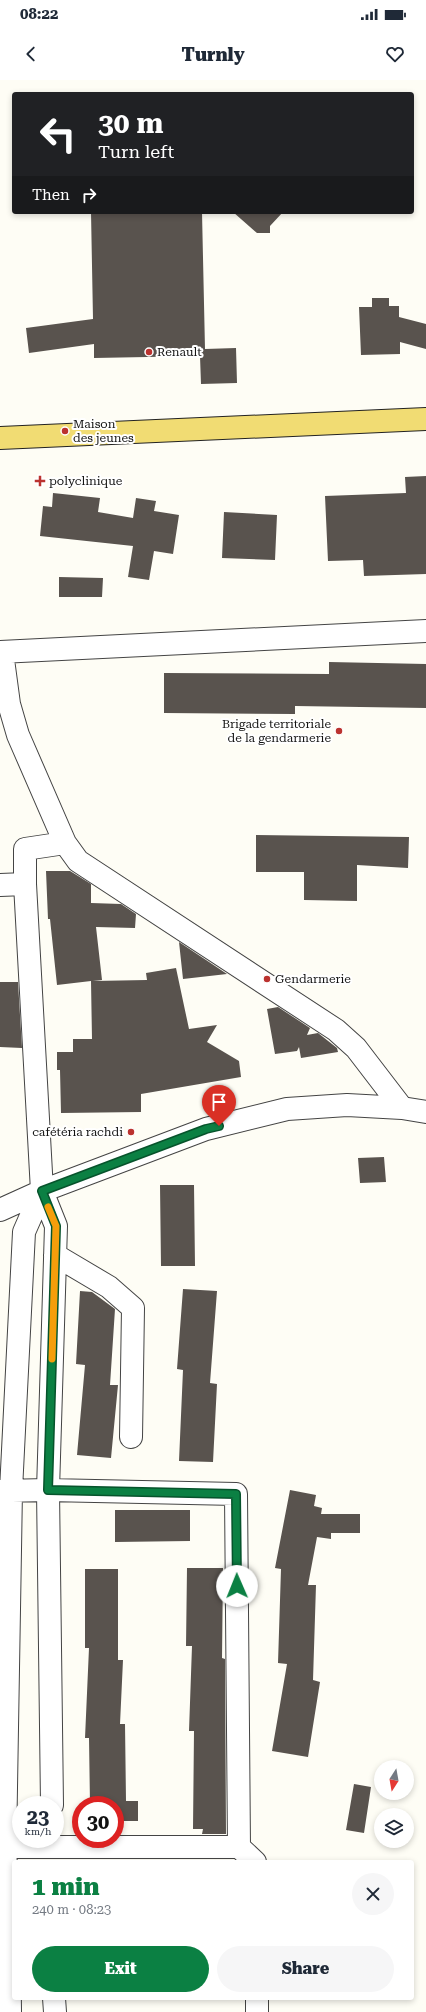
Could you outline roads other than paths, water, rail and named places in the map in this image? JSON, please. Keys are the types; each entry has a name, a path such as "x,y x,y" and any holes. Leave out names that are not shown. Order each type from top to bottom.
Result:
{"main road":[{"path":"0,438 426,419"}],"street":[{"path":"402,1108 356,1048 336,1030 78,861 65,843 18,736 9,704 1,652 426,631"},
{"path":"52,1796 48,1490 56,1226 42,1191 25,884 25,849 65,843"},
{"path":"0,885 25,884"},
{"path":"0,1210 42,1191 206,1129 287,1109 347,1105 402,1108 426,1112"},
{"path":"10,2012 5,1847 6,1490 24,1232 42,1191"},
{"path":"55,1255 109,1287 133,1308 131,1437"},
{"path":"6,1490 236,1494 239,1848"},
{"path":"5,1847 52,1850 239,1848 253,1860"},
{"path":"54,2000 55,2012"},
{"path":"257,2000 257,2012"}],"place":[{"name":"Renault","path":"149,352"},
{"name":"Maison des jeunes","path":"65,431"},
{"name":"polyclinique","path":"40,481"},
{"name":"Brigade territoriale de la gendarmerie","path":"339,731"},
{"name":"Gendarmerie","path":"267,979"},
{"name":"cafétéria rachdi","path":"131,1132"}]}
